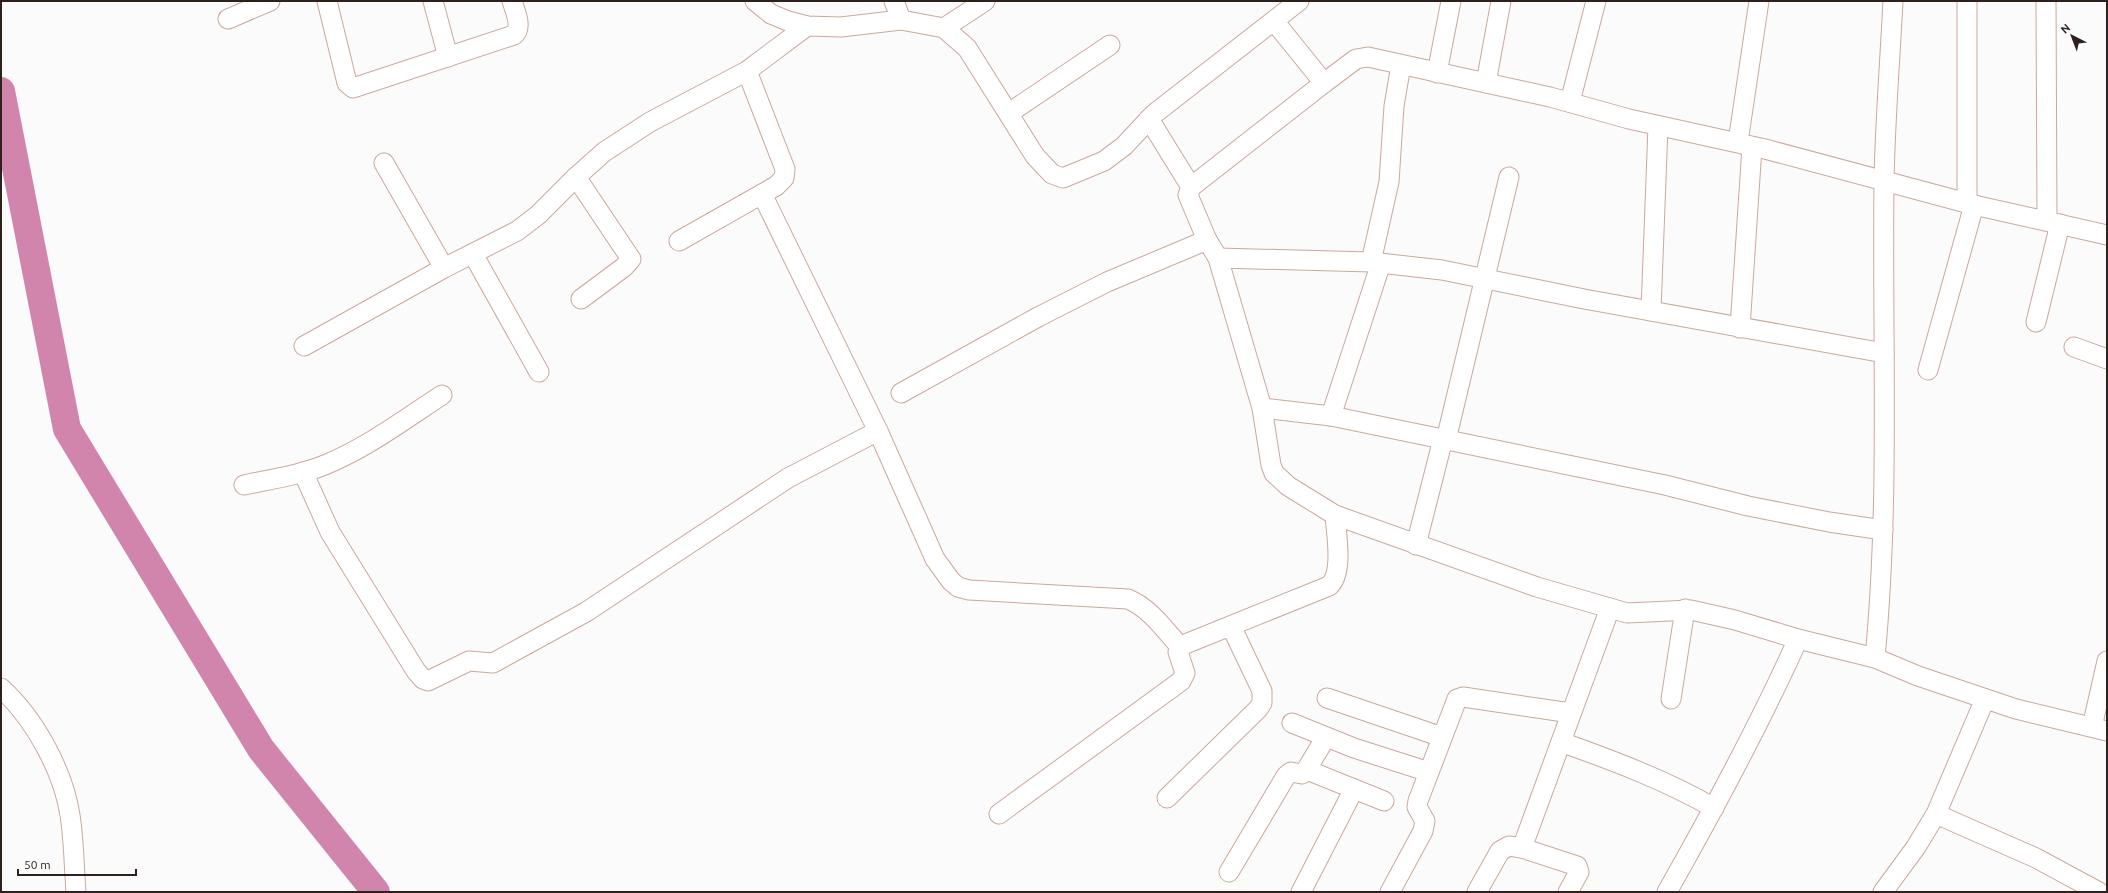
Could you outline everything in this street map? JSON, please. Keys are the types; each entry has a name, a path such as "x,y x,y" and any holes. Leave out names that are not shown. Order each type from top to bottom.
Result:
{"street":[{"path":"228,19 270,1"},
{"path":"327,1 347,83 351,88 356,88 514,35 517,32 518,25 512,1"},
{"path":"434,1 448,57"},
{"path":"755,1 771,14 788,21 807,26 841,27 901,20 944,28 967,48 1036,156 1052,174 1063,178 1104,160 1133,139 1149,120 1299,1"},
{"path":"894,1 901,20"},
{"path":"944,28 985,1"},
{"path":"1436,73 1451,1"},
{"path":"1486,83 1501,1"},
{"path":"1570,102 1596,1"},
{"path":"1740,328 1745,144 1759,1"},
{"path":"1875,658 1881,598 1883,530 1884,181 1893,1"},
{"path":"1928,370 1971,204 1967,1"},
{"path":"2036,322 2054,223 2046,1"},
{"path":"1274,20 1324,83"},
{"path":"304,346 444,268 517,231 538,215 576,177 604,152 650,122 747,72 807,26"},
{"path":"1009,113 1110,45"},
{"path":"2107,235 1971,204 1745,144 1658,126 1570,102 1362,57 1356,58 1191,187 1188,195 1207,240 1218,258 1262,408 1274,473 1299,494 1335,515 1537,587 1627,613 1685,609 1735,620 1798,639 1875,658 1918,676 2040,716 2100,729 2107,661"},
{"path":"1331,416 1376,263 1389,182 1394,106 1401,65"},
{"path":"679,241 762,194 784,178 785,169 747,72"},
{"path":"1149,120 1191,187"},
{"path":"1651,311 1658,126"},
{"path":"384,163 444,268"},
{"path":"576,177 631,259 624,268 581,299"},
{"path":"1416,545 1486,278 1509,177"},
{"path":"762,194 878,430 935,559 951,581 958,587 969,590 1128,598 1137,602 1147,611 1181,648"},
{"path":"901,393 1031,321 1107,282 1207,240"},
{"path":"473,254 539,372"},
{"path":"1218,258 1376,263 1442,270 1740,328 1884,353"},
{"path":"2074,347 2107,359"},
{"path":"244,485 303,472 347,454 442,395"},
{"path":"1262,408 1331,416 1666,485 1755,508 1829,522 1883,530"},
{"path":"303,472 334,539 416,671 423,679 428,680 469,661 493,663 579,616 788,478 878,430"},
{"path":"999,814 1181,681 1185,673 1178,654 1186,643 1325,589 1333,582 1337,571 1335,515"},
{"path":"1522,848 1610,608"},
{"path":"1671,699 1685,609"},
{"path":"1167,798 1258,709 1262,703 1262,691 1231,626"},
{"path":"1667,892 1714,808 1772,698 1798,639"},
{"path":"1,688 21,708 58,772 70,815 76,892"},
{"path":"1390,892 1425,826 1424,818 1417,805 1455,703 1461,697 1571,713"},
{"path":"1327,698 1442,737"},
{"path":"1883,892 1916,847 1936,814 1985,699"},
{"path":"1292,723 1354,748 1429,772"},
{"path":"1229,872 1286,776 1291,772 1302,774 1307,770 1326,737"},
{"path":"1560,742 1627,766 1682,790 1714,808"},
{"path":"1307,770 1384,801"},
{"path":"1301,892 1354,789"},
{"path":"1936,814 2036,858 2099,892"},
{"path":"1477,892 1500,850 1509,846 1522,848 1577,866 1579,872 1568,892"}],"waterway":[{"path":"1,91 67,429 261,749 376,892"}]}
